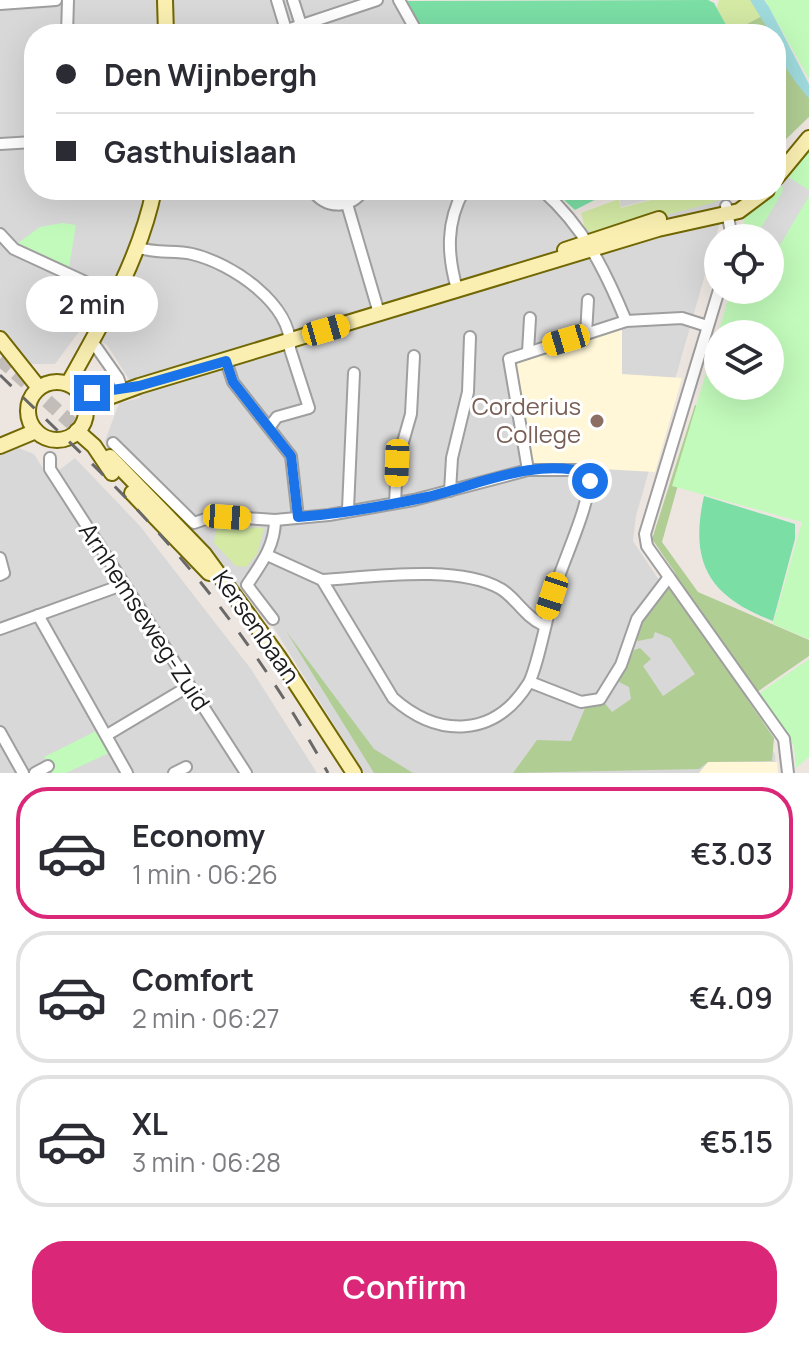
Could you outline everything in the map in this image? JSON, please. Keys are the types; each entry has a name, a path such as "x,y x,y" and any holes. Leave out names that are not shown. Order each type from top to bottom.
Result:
{"main road":[{"path":"165,0 166,24"},
{"path":"786,153 809,127"},
{"path":"786,166 809,138"},
{"path":"68,384 116,296 137,247 151,200"},
{"path":"727,210 742,200"},
{"path":"83,401 226,361 521,270 590,245 753,204 757,200"},
{"path":"0,339 39,388"},
{"path":"54,382 68,384 83,401 84,420 77,431 59,439 32,424 29,403 39,388 54,382"},
{"path":"0,439 32,424"},
{"path":"0,446 32,424"},
{"path":"77,431 94,446 109,470 246,610"},
{"name":"Kersenbaan","path":"112,450 204,554 246,610 354,773"}],"street":[{"path":"0,4 56,0"},
{"path":"67,24 68,0"},
{"path":"277,0 284,24"},
{"path":"293,0 301,24"},
{"path":"304,24 377,0"},
{"path":"399,0 412,24"},
{"path":"0,144 24,143"},
{"path":"323,200 328,204 347,204 352,200"},
{"path":"457,289 448,249 451,222 460,200"},
{"path":"553,200 573,218 590,245 626,321"},
{"path":"347,204 379,313"},
{"path":"727,210 730,224"},
{"path":"0,234 14,249 116,296"},
{"path":"137,247 194,254 233,270 269,300 290,341 309,408 277,417 271,425"},
{"path":"586,334 588,300"},
{"path":"528,352 530,318"},
{"path":"528,470 521,413 508,368 509,359 626,321 682,318 704,325"},
{"path":"704,336 645,534 647,546 784,739 788,773"},
{"path":"450,491 452,458 468,392 470,337"},
{"path":"92,341 123,390"},
{"path":"395,503 397,463 411,408 414,356"},
{"path":"226,361 233,382 271,425 291,456 298,517"},
{"path":"348,509 354,373"},
{"path":"112,450 194,523 214,516 275,520 395,503 528,470 579,470 590,474 543,625 530,682 507,711 486,722 465,727 439,726 406,710 393,698 322,580"},
{"name":"Arnhemseweg-Zuid","path":"50,458 50,469 122,585 246,773"},
{"path":"273,619 247,585 267,555 275,534 275,520"},
{"path":"267,555 322,580 469,576 503,590 528,618 543,625"},
{"path":"0,558 4,573 0,575"},
{"path":"530,682 581,702 600,699 621,665 637,619 669,577"},
{"path":"0,629 122,585"},
{"path":"38,615 127,773"},
{"path":"107,735 189,686"},
{"path":"0,732 23,773"},
{"path":"35,773 48,766"},
{"path":"174,773 186,767"}],"shaded area":[{"path":"0,0 405,0 418,24 24,24 24,200 547,200 578,230 694,200 726,200 720,224 704,224 704,278 636,516 633,541 775,754 776,773 364,773 267,617 105,441 119,403 141,398 107,345 81,329 55,364 30,364 0,337"},
{"path":"786,176 809,190 809,196 784,238 784,224 763,224 778,200 786,200"},
{"path":"620,200 648,200 621,207"},
{"name":"Corderius College","path":"622,327 622,374 682,378 655,472 532,465 515,360"},
{"path":"0,441 34,454 49,478 75,458 140,526 251,669 317,773 0,773"},
{"path":"708,762 777,762 778,773 699,773"}],"green space":[{"path":"708,0 714,3 726,24 420,24 407,1"},
{"path":"719,0 750,0 762,16 747,24 725,24 717,8"},
{"path":"765,0 809,0 809,79 786,38 786,24 778,24"},
{"path":"762,16 766,24 747,24"},
{"path":"786,61 809,98 809,117 786,139"},
{"path":"809,147 809,639 773,624 802,522 672,486 704,380 704,400 784,400 784,320 722,320 727,304 784,304 784,224 744,224 744,216 766,200 786,200 786,176"},
{"path":"564,200 594,200 575,210"},
{"path":"616,200 619,200 621,208 651,200 719,200 594,234 585,228 581,213"},
{"path":"62,223 76,225 69,267 18,243 40,227"},
{"path":"695,405 700,407 662,542 698,592 809,640 809,656 747,699 774,738 772,761 708,762 699,769 513,773 537,740 571,741 586,706 603,701 612,712 631,699 629,687 619,682 634,650 640,648 651,659 643,666 663,696 695,674 670,638 655,632 653,638 638,641 634,637 639,620 676,574 652,539"},
{"path":"704,496 795,524 795,539 773,621 733,601 709,575 699,540"},
{"path":"220,526 264,528 257,554 246,567 236,566 214,543 216,529"},
{"path":"286,631 374,749 413,773 374,773"},
{"path":"809,659 809,757 796,768 794,746 760,693"},
{"path":"96,731 109,753 66,773 53,773 44,757"}],"water":[{"path":"750,0 764,0 778,24 765,24"},
{"path":"786,40 809,84 809,98 786,67"}],"tunnel":[{"path":"0,359 86,436"}],"railway":[{"path":"0,375 125,496 188,566 253,652 328,773"}],"place":[{"name":"Corderius College","path":"597,421"}],"route":[{"path":"92,393 107,388 139,386 226,361 233,382 271,425 291,456 298,517 329,515 348,509 414,500 528,470 579,470 590,474 590,481"}]}
